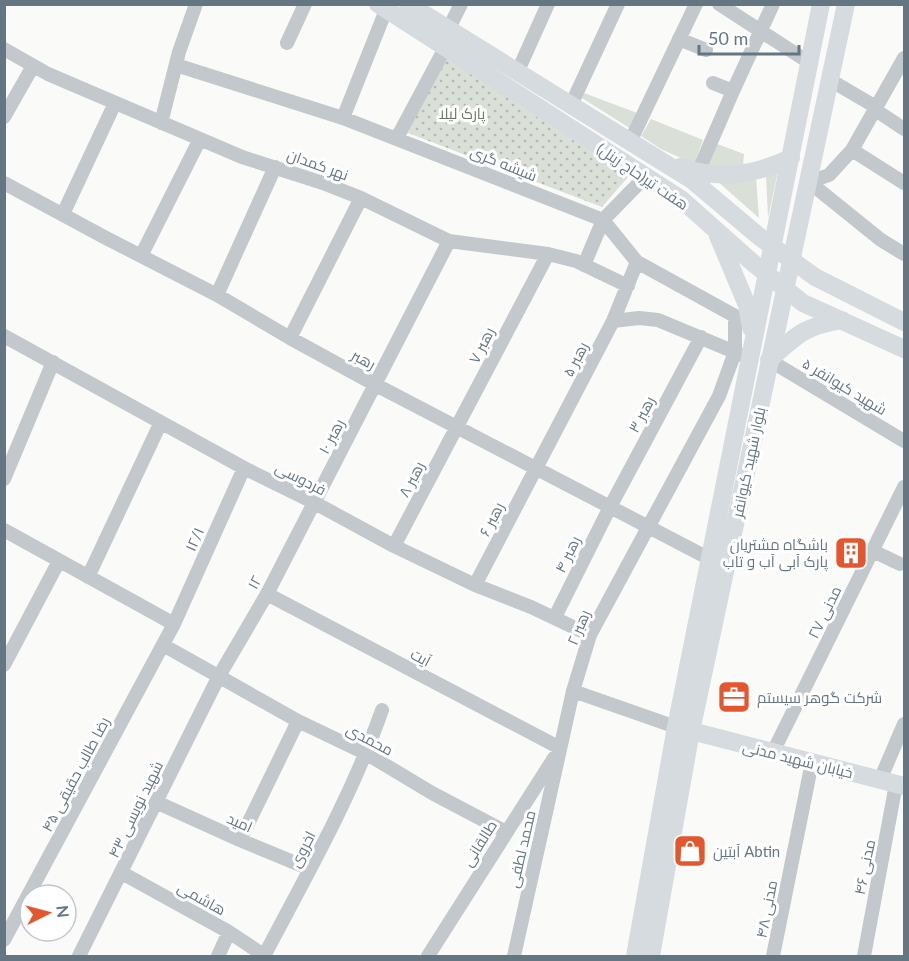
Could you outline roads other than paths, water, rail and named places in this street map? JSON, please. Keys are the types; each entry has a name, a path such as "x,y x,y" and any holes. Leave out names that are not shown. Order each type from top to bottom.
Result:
{"main road":[{"name":"هفت تیر(حاج زینل)","path":"408,4 661,161 695,176 773,246 814,277 904,322"},
{"name":"بلوار شهید کیوانفر","path":"651,957 683,729 746,350 773,246 821,4"},
{"name":"بلوار شهید کیوانفر","path":"635,957 683,729 786,289 846,4"},
{"name":"هفت تیر(حاج زینل)","path":"382,7 681,199 766,274 804,303 904,349"},
{"path":"681,199 692,193 695,176 722,176 761,171 791,158"},
{"path":"714,229 747,305 746,350"},
{"path":"770,360 803,331 816,325 842,320"},
{"name":"خیابان شهید مدنی","path":"683,729 894,783"}],"street":[{"path":"161,123 176,65 196,4"},
{"path":"287,43 305,4"},
{"path":"448,30 461,4"},
{"path":"517,73 548,4"},
{"path":"571,105 618,4"},
{"path":"630,142 696,4"},
{"path":"719,4 810,63"},
{"path":"695,176 773,4"},
{"path":"343,118 382,7"},
{"path":"679,39 706,50"},
{"path":"398,138 445,48"},
{"name":"نهر کمدان","path":"4,49 48,74 161,123 242,157 275,166 361,198 449,241 548,254 584,265 628,286"},
{"path":"809,182 829,175 852,150 904,58"},
{"name":"شیشه گری","path":"176,65 343,118 603,220 637,262"},
{"path":"4,117 33,66"},
{"path":"830,80 876,106 877,111 904,129"},
{"path":"713,83 733,90"},
{"path":"63,214 115,103"},
{"path":"141,256 200,139"},
{"path":"852,150 904,183"},
{"path":"217,295 275,166"},
{"path":"584,265 603,220 646,176"},
{"path":"809,182 881,240 904,254"},
{"name":"رهبر","path":"4,183 217,295 376,385 710,559"},
{"path":"290,338 361,198"},
{"name":"رهبر ۱۰","path":"315,502 449,241"},
{"name":"رهبر ۷","path":"457,428 548,254"},
{"name":"رهبر ۵","path":"536,468 613,321 637,262"},
{"name":"رهبر ۲","path":"560,748 573,691 591,635 683,460 746,350 735,316 637,262"},
{"path":"613,321 639,318 658,320 701,338 746,350"},
{"name":"فردوسی","path":"4,336 244,468 315,502 394,546 475,585 555,617 591,635"},
{"name":"رهبر ۳","path":"610,507 701,338"},
{"name":"شهید کیوانفر ۵","path":"770,360 904,441"},
{"path":"4,479 53,362"},
{"path":"88,577 161,422"},
{"name":"رهبر ۸","path":"394,546 457,428"},
{"name":"۱۲/۱","path":"174,624 244,468"},
{"name":"رهبر ۶","path":"475,585 536,468"},
{"name":"مدنی ۲۷","path":"773,752 904,487"},
{"name":"۱۲","path":"219,676 267,594 315,502"},
{"name":"رهبر ۴","path":"555,617 610,507"},
{"path":"4,530 174,624"},
{"path":"873,551 900,564"},
{"path":"4,665 59,561"},
{"name":"آیت","path":"267,594 560,748"},
{"name":"۴۵ رضا طالب حقیقی","path":"4,940 174,624"},
{"name":"محمدی","path":"163,645 298,721 367,754 432,793 506,832"},
{"name":"۴۳ شهید نویسی","path":"79,957 219,676"},
{"path":"573,691 683,729"},
{"name":"اخروی","path":"264,956 367,754 382,710"},
{"path":"240,840 298,721"},
{"name":"مدنی ۴۶","path":"864,957 903,731"},
{"name":"طالقانی","path":"428,957 560,748"},
{"name":"محمد لطفی","path":"514,957 560,748"},
{"name":"مدنی ۴۸","path":"773,957 812,762"},
{"name":"امید","path":"156,802 310,869"},
{"name":"هاشمی","path":"122,873 229,932 264,956"},
{"path":"218,957 229,932"}],"place":[{"name":"باشگاه مشتریان پارک آبی آب و تاب","path":"851,553"},
{"name":"شرکت گوهر سیستم","path":"734,697"},
{"name":"آبتین Abtin","path":"690,851"}],"park label":[{"name":"پارک لیلا","path":"462,113"}]}
